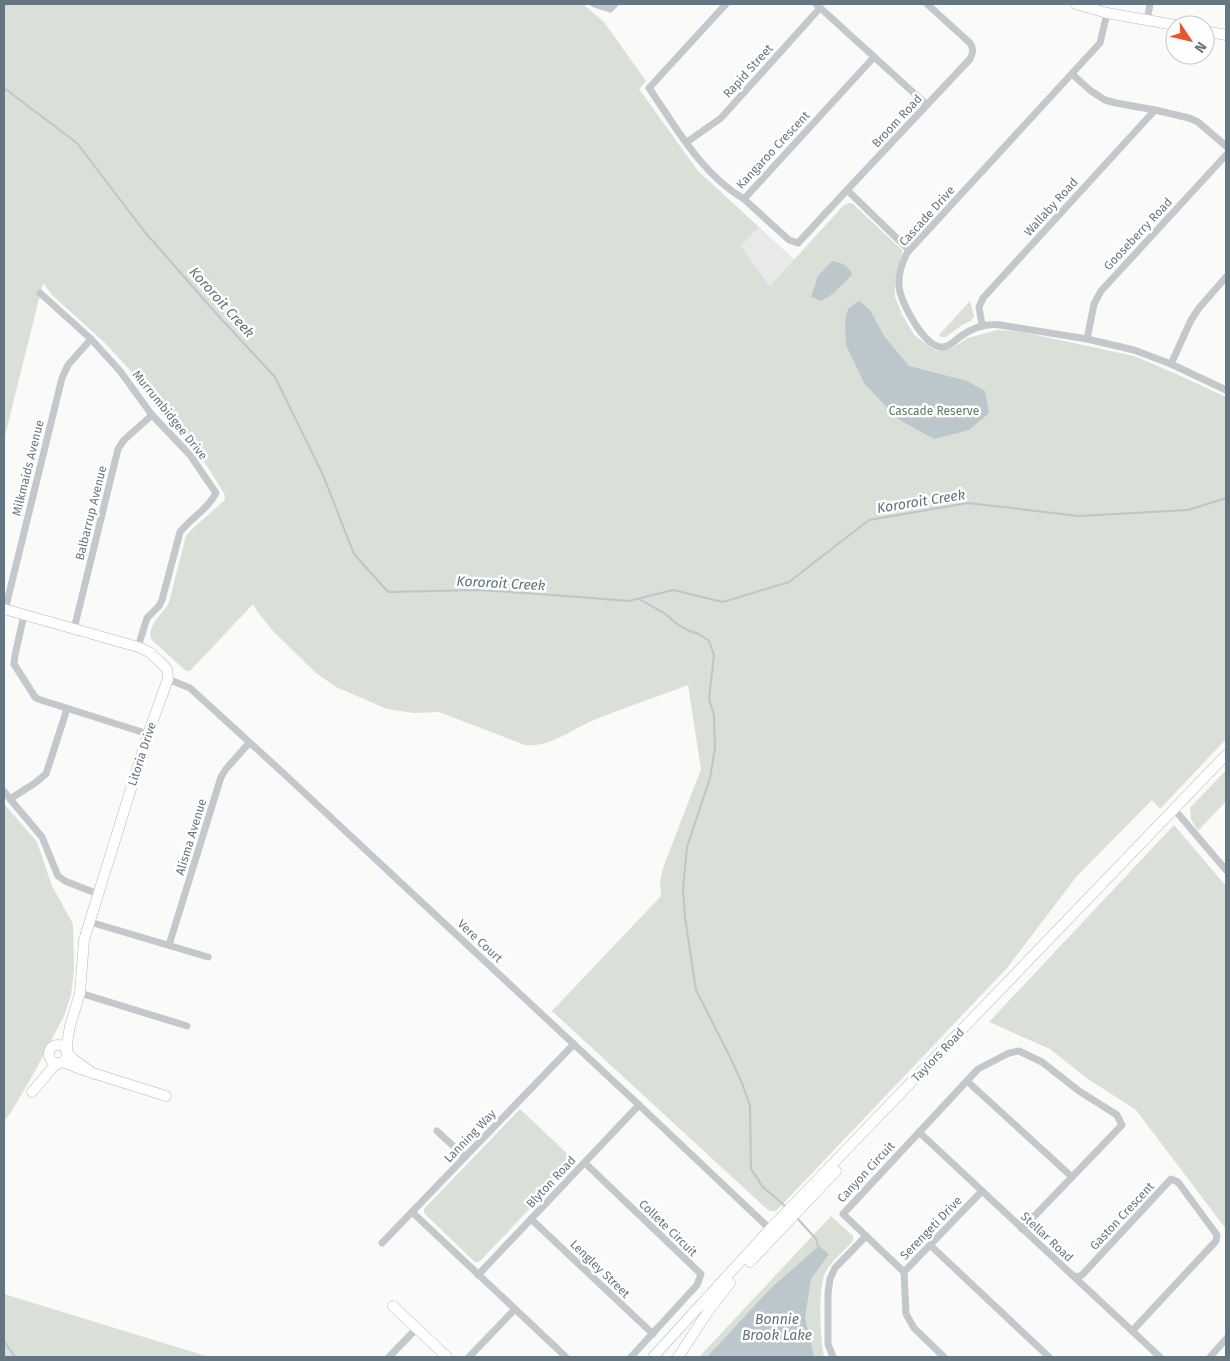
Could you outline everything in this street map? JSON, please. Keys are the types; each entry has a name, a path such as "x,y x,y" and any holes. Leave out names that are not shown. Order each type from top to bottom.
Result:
{"street":[{"path":"594,4 610,9 615,4"},
{"name":"Kangaroo Crescent","path":"726,4 649,88 704,167 732,192 744,199 874,56"},
{"name":"Broom Road","path":"744,199 789,240 798,243 973,54 970,43 927,4"},
{"path":"1076,4 1107,13 1165,23"},
{"path":"1147,20 1150,4"},
{"path":"818,6 927,105"},
{"name":"Rapid Street","path":"687,142 721,118 818,6"},
{"name":"Cascade Drive","path":"1107,13 1100,43 909,250 899,276 899,288 904,304 925,337 934,345 941,347 947,346 960,336 982,325 992,324 1087,339 1134,350 1171,364 1226,390"},
{"path":"1072,74 1091,91 1105,100 1189,118 1198,122 1226,146"},
{"name":"Wallaby Road","path":"982,325 979,307 983,298 1155,110"},
{"name":"Gooseberry Road","path":"1087,339 1094,304 1101,291 1226,155"},
{"path":"847,190 909,250"},
{"path":"1171,364 1198,308 1226,277"},
{"name":"Murrumbidgee Drive","path":"40,293 91,339 120,371 152,415 190,455 216,494 212,502 180,532 162,600 159,606 147,618 138,647"},
{"name":"Milkmaids Avenue","path":"4,610 62,378 68,365 91,339"},
{"name":"Balbarrup Avenue","path":"74,629 118,450 124,440 152,415"},
{"path":"4,610 138,647 149,652 158,660 166,669 168,679"},
{"path":"24,615 14,655 14,664 35,697 148,734"},
{"name":"Litoria Drive","path":"74,1010 67,1021 59,1041 50,1050 48,1062 35,1082 32,1092 53,1067 66,1058 68,1036 80,993 84,940 148,734 168,679"},
{"name":"Vere Court","path":"168,679 190,688 248,743 281,771 770,1229"},
{"path":"10,799 46,774 67,709"},
{"name":"Alisma Avenue","path":"169,945 221,776 248,743"},
{"name":"Taylors Road","path":"653,1357 770,1229 1226,756"},
{"path":"4,791 42,837 58,876 65,882 98,894"},
{"path":"1174,809 1226,870"},
{"path":"90,922 208,957"},
{"path":"80,993 187,1026"},
{"name":"Lanning Way","path":"382,1243 574,1044"},
{"path":"54,1046 63,1046 73,1059 94,1074"},
{"name":"Canyon Circuit","path":"904,1272 843,1214 978,1069 1009,1053 1019,1051 1042,1062 1079,1091 1117,1115 1122,1125 1072,1177"},
{"path":"50,1056 55,1062 62,1062 166,1096"},
{"path":"967,1081 1072,1177 1022,1229"},
{"name":"Blyton Road","path":"478,1275 639,1105"},
{"path":"438,1131 464,1157"},
{"name":"Stellar Road","path":"919,1132 1160,1357"},
{"path":"678,1357 721,1294 739,1272 808,1202 851,1153 854,1143"},
{"name":"Collete Circuit","path":"585,1163 701,1274 698,1285 631,1357"},
{"name":"Gaston Crescent","path":"1071,1274 1076,1277 1082,1275 1171,1179 1178,1182 1217,1235 1216,1241 1132,1331"},
{"name":"Serengeti Drive","path":"941,1356 914,1328 906,1314 904,1272 982,1191"},
{"path":"412,1212 566,1357"},
{"name":"Lengley Street","path":"532,1219 653,1334"},
{"path":"833,1357 828,1344 828,1293 830,1279 835,1268 866,1236"},
{"path":"930,1245 1050,1357"},
{"path":"393,1306 447,1357"},
{"path":"469,1357 515,1309"},
{"path":"389,1357 417,1328"},
{"path":"1210,1357 1226,1339"}],"shaded area":[{"path":"759,227 795,260 771,287 741,246"}],"green space":[{"name":"Cascade Reserve","path":"4,4 583,4 604,22 646,81 639,89 698,171 759,227 741,246 770,286 844,205 850,203 902,250 897,269 895,297 914,335 936,351 950,349 968,338 997,330 1022,332 1134,356 1226,397 1226,739 1160,809 1152,800 1077,876 1007,968 776,1211 769,1211 552,1011 661,896 660,882 663,868 701,769 688,685 594,720 552,741 543,744 525,745 439,712 414,713 387,709 336,687 316,673 272,630 253,604 187,672 151,639 151,629 169,602 186,536 225,500 224,493 198,452 166,419 129,369 103,341 53,296 43,283 4,440"},
{"path":"970,301 974,316 971,321 946,337 941,337 939,335"},
{"path":"1226,770 1226,801 1198,831 1191,819 1190,808"},
{"path":"4,804 37,842 52,886 73,924 74,970 71,995 64,1016 35,1071 4,1122"},
{"path":"1174,825 1226,886 1226,1229 1136,1110 1088,1079 1050,1049 989,1022"},
{"path":"520,1109 575,1161 479,1262 475,1262 424,1213 424,1209"},
{"name":"Bonnie Brook Lake","path":"831,1216 853,1236 853,1241 831,1264 823,1280 820,1314 824,1357 699,1357"},
{"path":"4,1294 209,1357 4,1357"}],"water":[{"path":"832,261 845,265 852,275 830,296 821,301 811,297 818,276"},
{"path":"859,301 870,310 884,336 909,366 967,381 985,391 989,413 969,430 934,439 898,419 864,383 846,345 845,320 848,309"},
{"name":"Bonnie Brook Lake","path":"819,1246 829,1254 811,1279 805,1317 814,1357 707,1357 771,1288"}],"waterway":[{"name":"Kororoit Creek","path":"4,88 77,143 144,231 275,377 323,475 354,554 388,592 479,590 629,601 673,590 723,602 789,582 869,520 968,503 1079,516 1188,510 1226,498"},
{"path":"639,599 664,613 677,624 709,641 714,655 709,699 714,715 715,748 710,778 687,847 683,889 685,918 696,990 731,1059 750,1106 751,1169 763,1187 785,1206"},
{"path":"797,1218 816,1239 818,1246"},
{"path":"4,1341 15,1357"}]}
